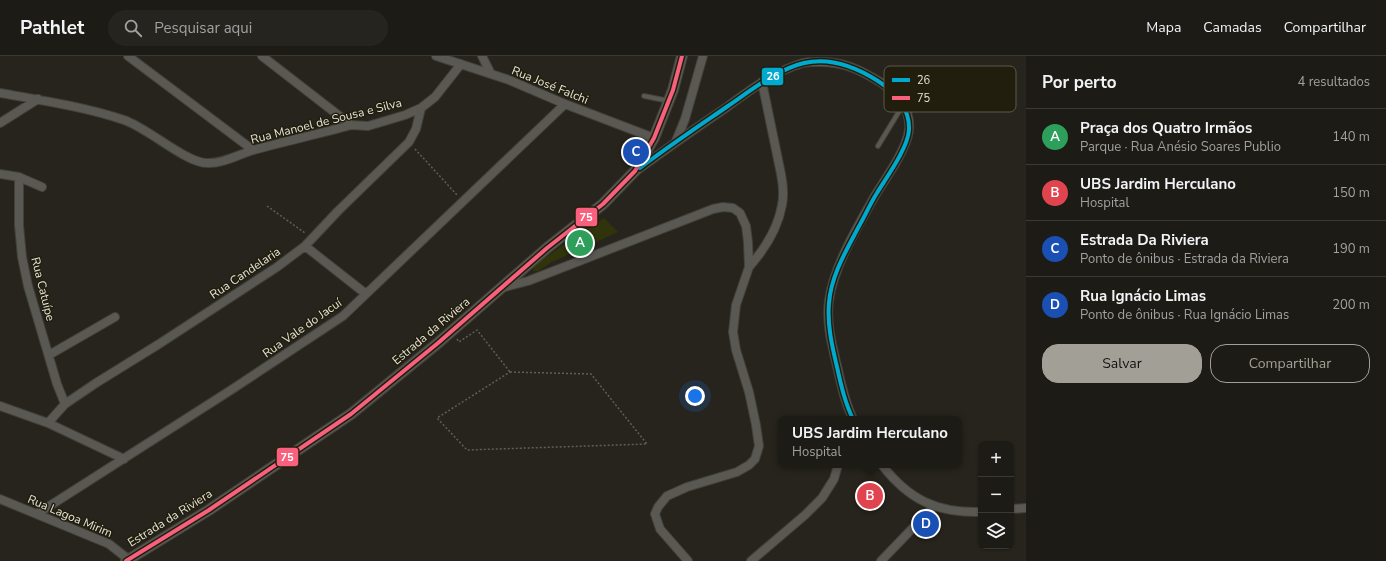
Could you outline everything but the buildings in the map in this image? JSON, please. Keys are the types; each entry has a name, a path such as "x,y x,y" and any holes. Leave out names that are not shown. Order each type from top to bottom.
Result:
{"street":[{"path":"128,56 253,150"},
{"path":"262,56 351,125"},
{"name":"Rua José Falchi","path":"436,56 509,80 565,104 654,138"},
{"path":"482,56 491,74"},
{"name":"Estrada da Riviera","path":"127,560 209,510 351,414 438,343 547,248 603,204 635,171 654,138 669,102 682,56"},
{"path":"675,142 685,119 703,56"},
{"path":"635,171 762,82 804,63 828,61 842,63 870,76 884,85"},
{"name":"Rua Manoel de Sousa e Silva","path":"0,93 38,99 126,120 195,160 207,163 219,162 253,150 351,125 368,126 405,115 421,108 434,97 461,64"},
{"path":"688,561 660,529 655,514 658,507 667,496 687,486 736,472 749,466 755,459 759,446 749,392 732,332 736,305 749,267 765,247 772,234 782,205 783,188 781,174 762,82"},
{"path":"0,123 38,99"},
{"name":"Rua Vale do Jacuí","path":"37,514 343,316 565,104"},
{"name":"Rua Candelaria","path":"48,423 65,404 277,267 305,246 409,142 416,128 421,108"},
{"path":"852,416 848,408 834,358 829,326 829,302 836,274 846,251 901,154 909,131 908,117 906,112"},
{"path":"0,174 19,177 42,187"},
{"name":"Rua Catuípe","path":"19,177 22,257 28,286 57,384 65,404"},
{"path":"500,288 528,281 701,213 723,207 733,208 740,214 746,226 749,267"},
{"path":"305,246 366,294"},
{"path":"49,355 115,317"},
{"path":"0,406 48,423 124,459"},
{"path":"847,416 848,408"},
{"path":"751,561 822,498 834,478 837,468"},
{"path":"884,468 908,492 934,506 961,512 978,512"},
{"name":"Rua Lagoa Mirim","path":"0,499 109,544 127,560"},
{"path":"881,561 934,506"},
{"path":"1014,509 1026,508"}],"lane":[{"path":"644,96 669,102"},
{"path":"878,146 899,112"}],"path":[{"path":"409,142 463,202"},
{"path":"267,206 312,238"},
{"path":"460,342 476,330 510,372 590,374 647,444 467,450 437,418 510,372"}],"green space":[{"path":"604,218 618,232 550,263 538,271 533,271 534,265"}],"transit line":[{"name":"75","path":"126,561 209,510 351,414 438,343 547,248 603,204 635,171 654,138 673,90 682,56"},
{"name":"26","path":"640,168 764,81 794,66 814,61 833,62 861,71 884,86"},
{"name":"26","path":"852,416 844,394 833,351 829,327 830,293 836,273 844,255 872,201 905,145 909,130 909,122 906,112"}],"place":[{"name":"Estrada Da Riviera","path":"636,152"},
{"name":"Praça dos Quatro Irmãos","path":"580,243"},
{"name":"UBS Jardim Herculano","path":"870,496"},
{"name":"Rua Ignácio Limas","path":"926,524"}]}
